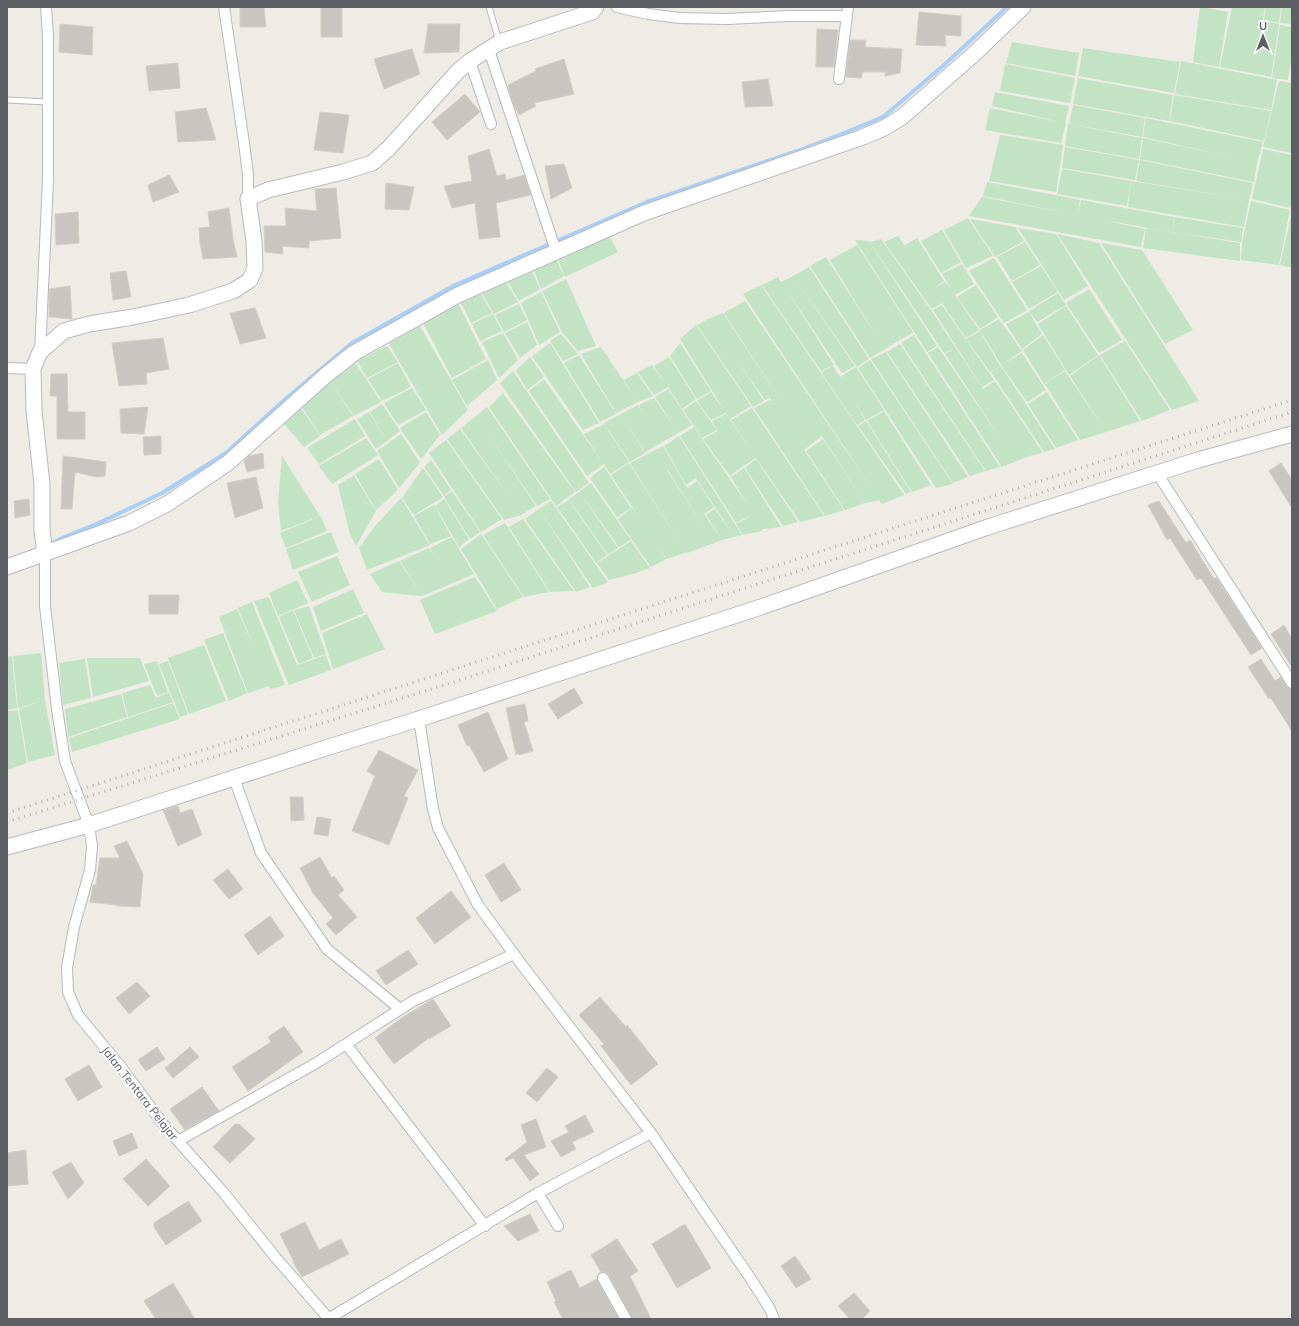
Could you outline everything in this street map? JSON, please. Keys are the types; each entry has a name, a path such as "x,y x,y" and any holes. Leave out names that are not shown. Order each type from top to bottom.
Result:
{"street":[{"path":"45,552 42,530 42,484 34,411 33,369 40,352 48,180 48,36 46,7"},
{"path":"40,352 64,331 89,324 133,317 189,305 233,292 250,280 255,268 254,241 248,199 248,174 224,7"},
{"path":"248,199 268,190 343,172 372,163 388,149 459,70 470,61 494,46 592,12 596,7"},
{"path":"617,7 648,14 680,18 727,19 847,12 839,79"},
{"path":"7,567 45,552 129,523 167,504 228,463 325,376 354,353 458,295 556,250 644,213 856,140 884,128 902,117 974,54 1023,7"},
{"path":"494,46 550,237 556,250"},
{"path":"470,61 491,124"},
{"path":"7,368 33,369"},
{"path":"7,847 89,825 419,719 754,609 988,527 1198,460 1292,434"},
{"path":"1157,473 1292,683"},
{"name":"Jalan Tentara Pelajar","path":"45,552 45,606 57,709 65,761 89,825 92,846 90,870 74,927 67,968 68,992 78,1015 121,1067 163,1124 223,1192 276,1258 329,1319"},
{"path":"419,719 433,809 438,828 478,904 514,954 651,1133 751,1279 770,1309 774,1319"},
{"path":"234,778 261,853 327,949 400,1009"},
{"path":"178,1141 318,1062 413,1000 514,954"},
{"path":"346,1044 485,1226"},
{"path":"329,1319 538,1193 651,1133"},
{"path":"538,1193 558,1226"},
{"path":"603,1278 626,1319"}],"lane":[{"path":"488,7 494,46"},
{"path":"7,100 47,102"}],"green space":[{"path":"1200,7 1228,12 1219,67 1193,62"},
{"path":"1232,7 1265,7 1255,63 1263,21 1279,24 1271,77 1220,67"},
{"path":"1266,7 1281,7 1279,23 1264,20"},
{"path":"1282,7 1292,7 1292,24 1280,23"},
{"path":"1280,25 1292,27 1292,55 1288,80 1272,78"},
{"path":"1012,42 1079,53 1075,76 1006,63"},
{"path":"1083,48 1180,62 1174,93 1078,76"},
{"path":"1181,61 1277,80 1271,110 1175,94"},
{"path":"1005,64 1075,78 1070,103 1000,91"},
{"path":"1078,78 1173,95 1169,121 1073,104"},
{"path":"1279,81 1292,83 1292,153 1263,147"},
{"path":"995,92 1069,106 1065,123 992,106"},
{"path":"1174,95 1271,111 1264,141 1170,121"},
{"path":"1073,105 1145,118 1142,137 1069,124"},
{"path":"990,108 1066,123 1061,143 985,130"},
{"path":"1146,118 1263,142 1257,163 1254,182 1140,159 1143,138 1236,158 1143,137"},
{"path":"1068,124 1142,138 1139,159 1065,146"},
{"path":"1000,135 1063,145 1056,192 989,181"},
{"path":"1065,147 1139,160 1135,180 1062,168"},
{"path":"1263,149 1292,155 1292,201 1290,208 1252,199"},
{"path":"1140,160 1253,183 1249,200 1136,181"},
{"path":"1062,169 1131,181 1127,206 1057,194"},
{"path":"1131,181 1249,200 1244,227 1128,207"},
{"path":"987,182 1080,200 1077,215 1081,200 1174,217 1172,232 1102,220 1145,229 1141,247 969,216 982,197 1067,213 983,196"},
{"path":"1251,201 1290,210 1279,265 1241,260 1242,243"},
{"path":"1292,212 1292,268 1280,265"},
{"path":"1175,217 1243,228 1241,242 1172,232"},
{"path":"968,218 993,256 966,268 944,230"},
{"path":"970,219 1015,227 1024,241 995,257"},
{"path":"1018,228 1056,234 1088,286 1064,300"},
{"path":"1146,228 1240,243 1240,261 1143,248"},
{"path":"942,230 961,262 941,273 921,241"},
{"path":"608,234 618,252 565,277 557,256"},
{"path":"1057,234 1099,243 1199,401 1172,410"},
{"path":"898,236 907,249 905,245 917,238 944,281 933,289 945,282 951,289 942,274 962,264 974,284 955,295 979,330 966,338 942,303 932,309 884,242"},
{"path":"881,239 931,310 983,389 995,381 1043,453 1029,456 1002,467 928,353 938,347 1005,445 945,354 953,349 944,353 870,242"},
{"path":"855,240 869,241 937,346 927,352"},
{"path":"1025,242 1040,265 1012,281 997,257"},
{"path":"1101,243 1142,250 1193,330 1165,344"},
{"path":"857,245 913,332 901,340 898,336 900,340 870,358 810,266 826,257 878,339 830,260"},
{"path":"994,258 1027,310 1004,323 969,271"},
{"path":"556,259 564,276 541,289 533,268"},
{"path":"1041,266 1058,292 1029,309 1012,282"},
{"path":"809,267 869,359 857,367 793,276"},
{"path":"531,269 540,289 519,301 507,280"},
{"path":"793,276 855,366 842,373 786,289 834,365 821,371 762,285 778,277 781,282"},
{"path":"566,279 596,346 578,351 562,332 542,291"},
{"path":"505,281 518,302 494,314 482,293"},
{"path":"761,285 904,495 882,504 879,500 865,503 822,436 804,450 844,510 825,516 754,408 770,400 772,402 770,398 765,400 739,363 764,401 753,407 697,325 723,313 787,410 724,313 745,301 874,492 743,294"},
{"path":"976,285 998,317 980,329 957,297"},
{"path":"1089,289 1122,340 1099,353 1066,303"},
{"path":"541,292 560,332 539,345 521,303"},
{"path":"1058,293 1066,305 1037,322 1029,311"},
{"path":"481,294 492,313 471,323 461,303"},
{"path":"519,304 527,320 504,332 495,315"},
{"path":"459,305 486,359 452,378 423,323"},
{"path":"942,305 994,380 982,387 933,310"},
{"path":"1066,306 1098,355 1069,375 1038,324"},
{"path":"1029,312 1042,334 1022,349 1006,324"},
{"path":"493,314 502,331 480,341 472,324"},
{"path":"999,319 1022,351 1001,365 980,330"},
{"path":"527,322 537,345 520,358 505,333"},
{"path":"696,325 751,406 730,419 726,413 711,420 697,401 711,392 724,410 680,339"},
{"path":"420,326 468,410 442,435 389,344"},
{"path":"980,331 1000,366 990,372 966,339"},
{"path":"503,333 518,360 499,378 482,342"},
{"path":"561,334 578,354 563,361 550,341"},
{"path":"914,335 1000,467 986,471 901,343"},
{"path":"1043,335 1065,370 1044,384 1023,350"},
{"path":"1125,341 1170,410 1142,421 1100,355"},
{"path":"550,343 599,423 583,430 532,356"},
{"path":"680,343 711,391 697,399 670,356"},
{"path":"900,344 985,471 970,476 887,352"},
{"path":"387,346 398,362 367,378 357,361"},
{"path":"601,347 635,398 624,380 637,373 653,396 616,413 581,354"},
{"path":"886,352 968,477 953,483 871,359"},
{"path":"1022,353 1046,390 1027,402 1001,365"},
{"path":"579,355 616,414 600,422 564,363"},
{"path":"1099,355 1140,421 1106,432 1070,376"},
{"path":"530,357 544,377 527,390 516,370"},
{"path":"669,357 696,399 682,409 668,387 654,395 638,372 652,365 665,384 654,366"},
{"path":"488,360 497,380 467,406 452,380"},
{"path":"870,360 953,484 936,488 858,368"},
{"path":"355,362 381,402 354,416 328,378"},
{"path":"398,363 411,387 382,401 368,379"},
{"path":"833,366 840,377 856,367 884,410 866,420 855,402 865,420 857,425 821,372"},
{"path":"1001,366 1055,449 1044,452 991,372"},
{"path":"513,371 589,483 576,492 500,383"},
{"path":"1065,371 1106,432 1080,440 1045,384"},
{"path":"328,378 353,416 320,435 300,404"},
{"path":"544,379 602,462 584,434 604,424 629,462 610,474 604,464 587,476 529,391"},
{"path":"412,388 426,410 398,425 384,403"},
{"path":"668,389 692,425 645,452 621,414 638,405 644,413 639,405 654,398 675,428 655,397"},
{"path":"1047,392 1078,440 1056,448 1028,404"},
{"path":"503,393 575,492 556,506 489,407"},
{"path":"696,401 717,430 702,438 683,410"},
{"path":"382,404 400,431 387,441 370,412"},
{"path":"299,405 320,436 304,447 282,422"},
{"path":"487,407 550,499 537,506 487,432 536,506 521,515 504,520 447,439 460,429 512,501 461,428"},
{"path":"752,408 824,516 800,522 756,458 730,476 703,439 718,431 712,421 726,414 751,450 731,420"},
{"path":"884,411 931,485 912,492 867,421"},
{"path":"369,412 387,441 376,449 357,419"},
{"path":"426,412 440,435 421,459 400,428"},
{"path":"621,414 645,453 630,462 604,423"},
{"path":"355,419 365,436 319,464 307,448"},
{"path":"866,421 911,492 906,494 858,426"},
{"path":"694,427 747,504 731,477 744,468 781,527 763,529 762,531 743,535 736,524 754,514 736,523 680,436"},
{"path":"401,434 420,463 399,488 377,451"},
{"path":"679,436 742,535 722,540 706,515 715,509 732,533 696,478 686,485 664,446"},
{"path":"366,438 378,455 332,484 319,466"},
{"path":"823,439 865,503 845,510 806,451"},
{"path":"446,440 502,519 481,532 429,453"},
{"path":"663,446 687,488 697,481 714,507 704,514 722,540 667,559 658,547 666,559 651,567 618,519 632,508 639,517 611,475 629,463 684,549 630,463","holes":["667,470 668,470 707,533"]},
{"path":"282,456 320,516 281,531 278,502"},
{"path":"379,459 398,490 376,510 355,474"},
{"path":"756,459 798,522 783,526 745,468"},
{"path":"431,460 451,490 444,496 424,467"},
{"path":"604,467 631,508 617,517 590,478"},
{"path":"423,468 443,497 414,515 402,498"},
{"path":"354,475 376,511 356,546 350,534 338,485"},
{"path":"591,483 631,540 619,547 579,492"},
{"path":"452,491 480,532 470,539 444,497"},
{"path":"579,492 618,548 608,555 569,499"},
{"path":"401,498 430,545 367,570 359,548 375,526"},
{"path":"444,499 469,539 459,547 435,506"},
{"path":"569,500 607,555 596,563 557,507"},
{"path":"551,501 608,582 593,588 539,509"},
{"path":"434,505 451,536 430,544 414,516"},
{"path":"539,509 590,587 576,592 525,519"},
{"path":"321,516 327,531 286,548 280,533"},
{"path":"523,519 574,591 550,592 509,527"},
{"path":"505,523 549,592 524,597 483,535"},
{"path":"331,532 339,552 293,570 286,549"},
{"path":"481,534 523,597 497,609 461,549"},
{"path":"452,537 474,574 422,596 400,561 429,548 434,555 430,548"},
{"path":"631,541 650,568 609,580 597,563"},
{"path":"337,556 350,585 312,602 298,572"},
{"path":"399,561 422,596 382,592 370,574"},
{"path":"475,577 497,611 435,634 420,600"},
{"path":"297,580 308,603 278,616 269,593"},
{"path":"353,589 364,613 321,631 313,607"},
{"path":"269,597 297,665 326,655 331,670 289,685 254,601"},
{"path":"252,602 285,685 271,689 269,686 248,693 219,617 237,609 254,648 238,608"},
{"path":"309,606 326,654 314,658 294,610"},
{"path":"293,610 313,658 299,664 279,617"},
{"path":"367,614 385,649 333,669 322,633"},
{"path":"223,633 247,693 229,701 204,640"},
{"path":"204,645 226,701 189,714 168,658"},
{"path":"41,653 45,700 18,708 13,656"},
{"path":"12,656 17,708 7,710 7,657"},
{"path":"87,658 140,658 149,681 93,697"},
{"path":"85,659 91,698 63,705 59,663"},
{"path":"157,661 168,692 157,696 144,664"},
{"path":"168,661 188,714 180,717 159,664"},
{"path":"150,685 156,698 169,692 173,702 128,717 122,693"},
{"path":"121,694 127,717 68,737 65,709"},
{"path":"45,700 55,755 28,762 19,709"},
{"path":"173,703 180,719 72,752 69,738"},
{"path":"18,710 27,763 7,770 7,711"}],"building":[{"path":"240,7 264,7 266,27 240,27"},
{"path":"321,7 342,7 342,37 321,37"},
{"path":"919,12 961,16 961,36 945,35 946,46 916,45"},
{"path":"60,24 93,27 92,55 59,52"},
{"path":"428,24 460,24 459,52 424,53"},
{"path":"817,29 838,30 834,67 816,67"},
{"path":"850,40 866,40 865,47 902,49 900,73 885,76 886,72 863,72 861,78 846,77"},
{"path":"412,49 420,74 384,89 374,59"},
{"path":"564,59 574,94 534,103 536,106 519,115 513,103 508,85 536,71 535,69"},
{"path":"178,63 180,88 149,91 146,66"},
{"path":"768,79 773,106 745,107 742,82"},
{"path":"465,94 480,112 447,140 432,122"},
{"path":"206,108 216,140 178,142 175,112"},
{"path":"320,112 349,115 343,153 314,150"},
{"path":"489,149 497,176 505,174 506,180 524,175 531,195 496,203 500,237 479,239 475,203 452,208 444,186 472,181 468,156"},
{"path":"564,164 572,188 551,199 545,166"},
{"path":"169,175 179,192 153,202 148,185"},
{"path":"386,183 414,187 409,210 385,209"},
{"path":"336,188 341,238 309,241 309,248 282,246 283,254 265,252 264,226 286,226 285,208 317,211 315,189"},
{"path":"229,208 237,257 203,259 199,228 210,227 208,212"},
{"path":"78,212 79,243 56,245 55,214"},
{"path":"126,271 131,297 113,300 110,273"},
{"path":"70,286 72,319 49,317 49,289"},
{"path":"255,308 266,338 240,344 230,313"},
{"path":"163,338 169,369 146,373 147,384 119,386 112,343"},
{"path":"51,374 67,374 68,412 85,412 85,439 57,439 57,396 50,396"},
{"path":"148,407 144,434 121,433 120,409"},
{"path":"161,436 161,454 144,455 143,437"},
{"path":"263,453 264,468 247,472 244,461 249,456"},
{"path":"63,456 106,462 105,476 96,477 75,472 72,509 61,509"},
{"path":"1281,463 1292,480 1292,508 1269,471"},
{"path":"256,477 263,508 235,518 227,483"},
{"path":"29,499 30,515 15,518 14,501"},
{"path":"1159,501 1186,543 1190,540 1214,579 1216,577 1262,648 1251,655 1201,578 1197,580 1170,538 1167,540 1148,505"},
{"path":"149,595 179,595 178,614 149,614"},
{"path":"1284,625 1292,639 1292,667 1271,634"},
{"path":"1261,659 1275,681 1281,677 1287,687 1292,689 1292,731 1271,698 1269,699 1248,667"},
{"path":"574,688 583,703 558,719 548,704"},
{"path":"525,704 528,721 524,722 533,751 519,755 518,753 516,755 506,708"},
{"path":"488,712 508,759 484,772 469,745 467,746 458,725"},
{"path":"379,750 418,770 404,796 408,798 389,845 352,831 375,776 367,771"},
{"path":"290,797 303,797 304,820 291,821"},
{"path":"178,806 180,813 192,809 202,835 178,846 163,810"},
{"path":"317,817 331,819 328,836 314,834"},
{"path":"127,841 143,874 140,907 117,906 90,902 93,885 96,885 100,858 120,858 114,846"},
{"path":"320,857 332,878 334,876 344,890 338,895 357,917 336,935 326,924 333,918 313,893 300,868"},
{"path":"504,863 521,890 501,902 485,875"},
{"path":"228,869 243,889 229,899 213,880"},
{"path":"451,891 471,917 435,944 416,918"},
{"path":"270,916 284,936 258,955 244,935"},
{"path":"408,950 418,964 386,985 376,971"},
{"path":"137,982 150,996 129,1014 116,998"},
{"path":"600,997 626,1027 627,1025 658,1064 631,1085 601,1046 604,1044 579,1015"},
{"path":"433,999 451,1026 429,1038 394,1064 375,1038 403,1017"},
{"path":"284,1026 303,1052 248,1091 232,1067 271,1042 268,1037"},
{"path":"157,1047 165,1059 146,1071 138,1060"},
{"path":"190,1047 199,1057 173,1078 165,1068"},
{"path":"89,1065 102,1087 78,1101 65,1079"},
{"path":"547,1068 558,1077 537,1102 526,1093"},
{"path":"202,1087 219,1111 184,1129 170,1109"},
{"path":"585,1115 594,1132 572,1142 576,1149 561,1157 551,1141 569,1132 565,1126"},
{"path":"536,1119 546,1147 524,1155 539,1174 530,1181 513,1158 506,1161 505,1159 527,1142 521,1125"},
{"path":"235,1124 239,1124 255,1139 230,1163 213,1147"},
{"path":"132,1133 138,1148 119,1156 113,1141"},
{"path":"26,1150 28,1184 7,1186 7,1153"},
{"path":"146,1159 170,1186 148,1206 123,1179"},
{"path":"71,1162 84,1183 68,1199 52,1172"},
{"path":"188,1201 202,1221 166,1245 154,1227 154,1223"},
{"path":"530,1214 539,1231 518,1241 504,1226"},
{"path":"305,1222 319,1250 341,1239 349,1254 302,1277 280,1234"},
{"path":"685,1224 711,1268 677,1288 652,1244"},
{"path":"617,1239 638,1271 630,1276 651,1319 632,1319 609,1275 606,1272 601,1272 591,1255"},
{"path":"795,1256 811,1279 796,1288 781,1266"},
{"path":"571,1270 580,1288 597,1279 619,1319 563,1319 554,1302 556,1301 547,1282"},
{"path":"173,1283 195,1319 156,1319 144,1301"},
{"path":"854,1293 870,1311 862,1319 850,1319 838,1306"}],"waterway":[{"path":"49,545 162,493 226,453 282,402 352,343 455,285 647,202 800,150 883,117 944,65 1007,7"}],"railway":[{"path":"7,813 1292,400"},
{"path":"7,822 454,682 1292,412"}]}
